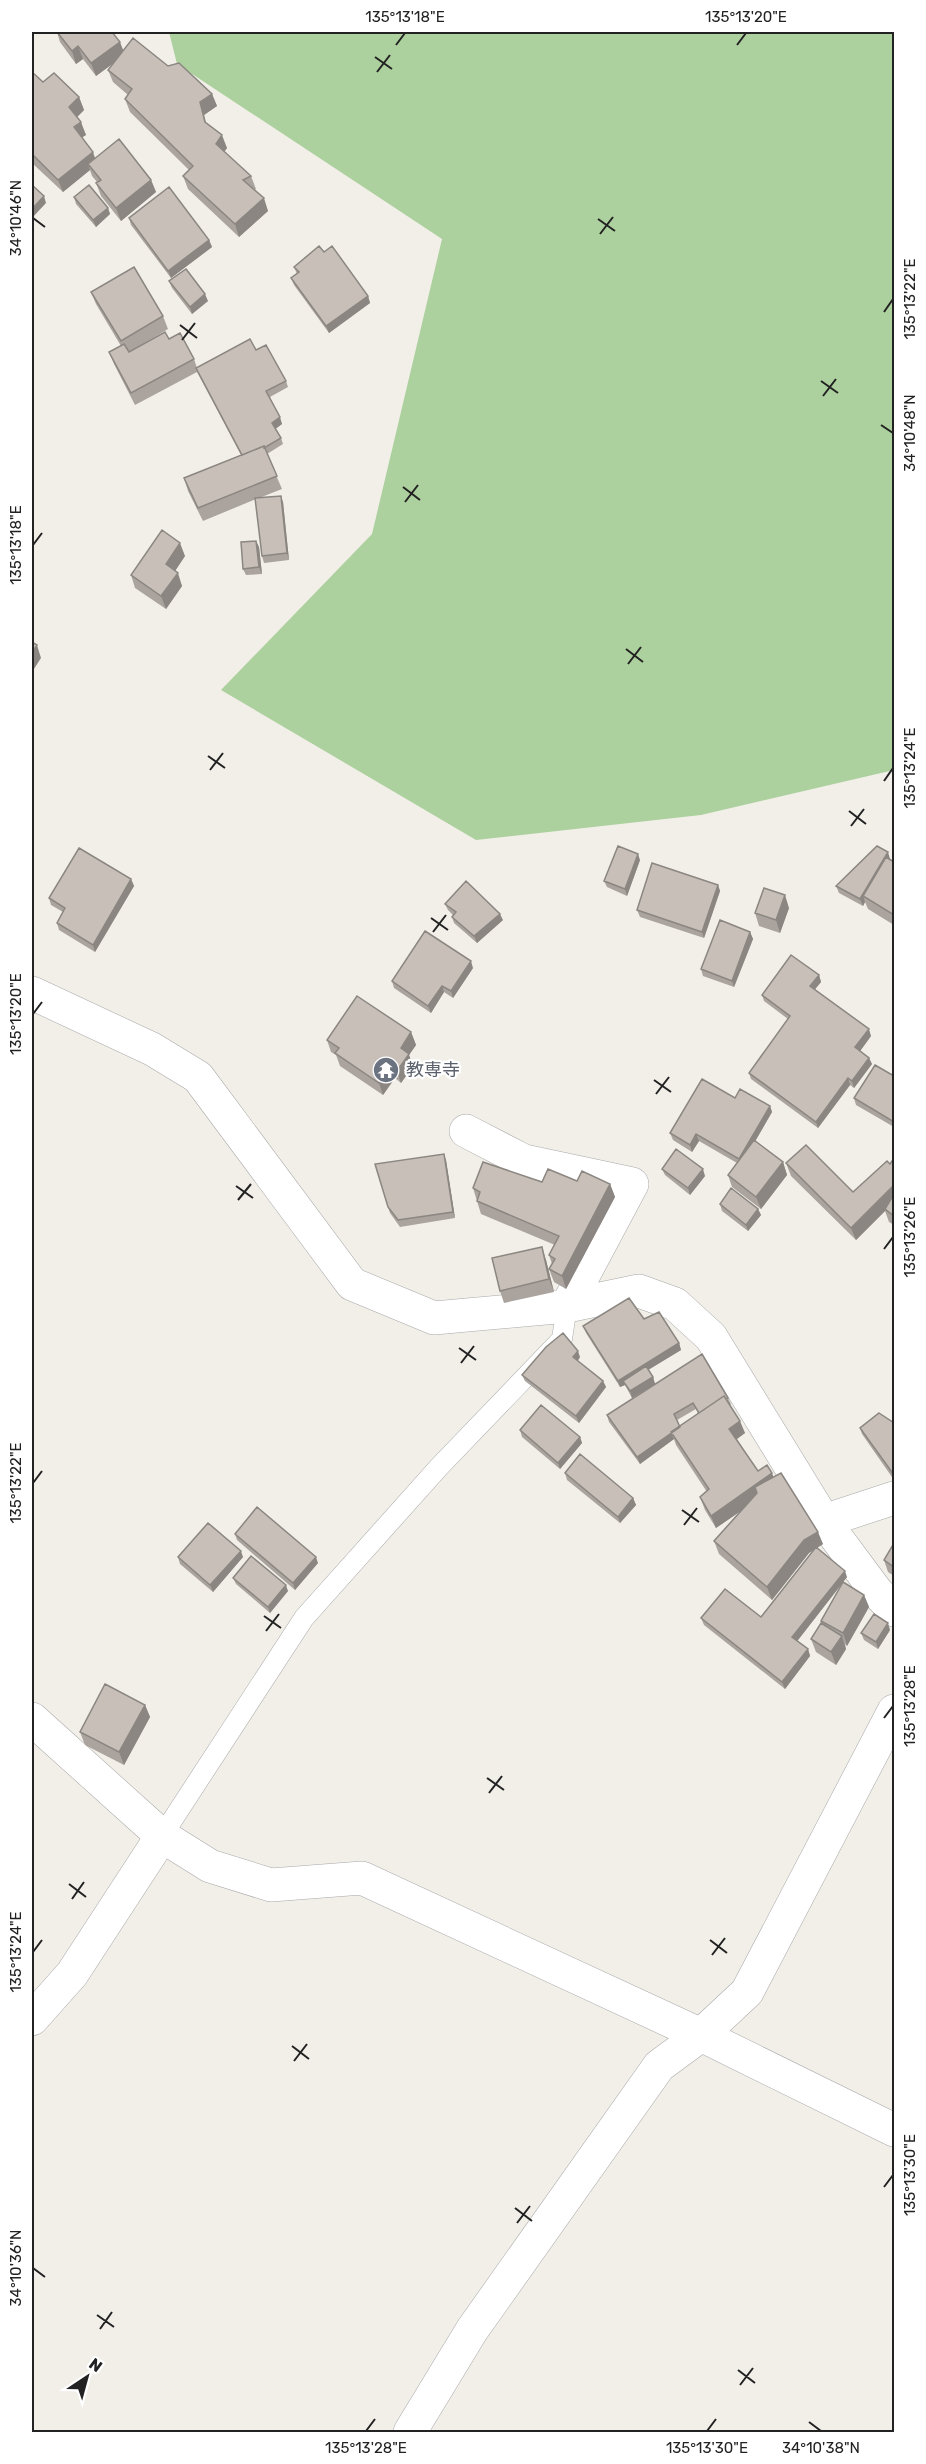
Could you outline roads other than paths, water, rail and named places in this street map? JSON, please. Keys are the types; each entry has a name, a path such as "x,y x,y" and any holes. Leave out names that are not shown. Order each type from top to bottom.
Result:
{"street":[{"path":"32,993 152,1049 198,1077 352,1284 434,1318 567,1305 639,1291 675,1304 711,1337 824,1521 876,1591 894,1610"},
{"path":"466,1131 524,1161 632,1184 567,1305"},
{"path":"824,1521 894,1498"},
{"path":"410,2433 472,2330 659,2066 701,2036 747,1992 894,1711"},
{"path":"32,1719 162,1836 210,1866 271,1885 362,1878 701,2036 894,2130"},
{"path":"32,2019 72,1974 162,1836"}],"lane":[{"path":"162,1836 304,1618 439,1467 562,1340 567,1305"}],"place":[{"name":"教専寺","path":"386,1070"}]}
